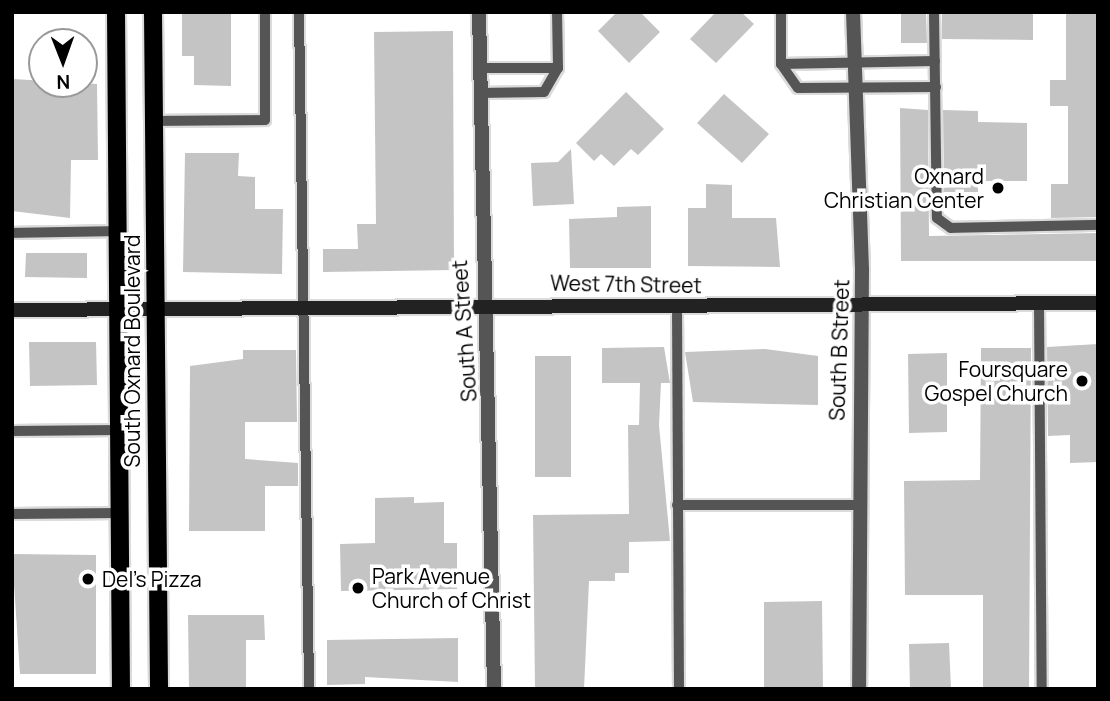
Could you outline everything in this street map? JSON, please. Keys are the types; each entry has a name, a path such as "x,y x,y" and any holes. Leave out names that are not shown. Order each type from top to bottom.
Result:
{"main road":[{"name":"South Oxnard Boulevard","path":"116,12 121,689"},
{"name":"South Oxnard Boulevard","path":"153,12 153,307 159,689"}],"street":[{"name":"South A Street","path":"479,12 494,689"},
{"name":"South B Street","path":"853,12 861,307 859,689"},
{"name":"West 7th Street","path":"12,310 304,305 861,307 1098,303"}],"lane":[{"path":"153,121 265,120 265,12"},
{"path":"299,12 309,689"},
{"path":"479,93 544,92 558,68 557,12"},
{"path":"780,12 781,64 798,88 936,87"},
{"path":"934,12 937,218 951,228 1098,225"},
{"path":"781,64 935,61"},
{"path":"479,68 558,68"},
{"path":"12,233 117,231"},
{"path":"1039,304 1042,689"},
{"path":"677,306 679,689"},
{"path":"12,431 119,430"},
{"path":"677,505 858,505"},
{"path":"12,514 120,513"}],"building":[{"path":"182,12 231,12 231,86 194,85 194,56 182,56"},
{"path":"617,12 640,12 660,32 629,63 598,31"},
{"path":"716,12 741,12 754,24 716,63 690,39"},
{"path":"901,12 926,12 927,43 901,43"},
{"path":"1066,12 1098,12 1098,217 1051,218 1051,184 1068,184 1068,106 1050,106 1050,80 1066,80"},
{"path":"942,14 1033,14 1033,40 942,39"},
{"path":"453,31 454,270 323,272 323,249 358,249 357,224 376,224 374,32"},
{"path":"13,79 28,80 28,98 97,98 98,160 71,160 70,218 12,211"},
{"path":"626,92 664,129 638,155 631,149 614,166 601,154 594,161 576,143"},
{"path":"724,94 769,134 742,163 697,123"},
{"path":"900,108 928,110 929,236 1098,233 1098,261 901,261"},
{"path":"943,110 978,111 978,122 1027,123 1027,181 978,181 978,192 944,192"},
{"path":"571,149 574,204 533,206 531,163 558,162"},
{"path":"185,153 239,153 238,176 255,177 255,209 283,209 282,274 183,272"},
{"path":"706,184 732,185 732,218 776,218 780,267 688,266 688,208 706,208"},
{"path":"651,206 651,268 570,268 569,219 617,217 617,207"},
{"path":"26,253 87,253 87,278 25,277"},
{"path":"29,342 96,342 97,385 30,386"},
{"path":"1098,344 1098,462 1070,463 1070,435 1048,436 1047,347"},
{"path":"664,347 670,383 661,383 659,425 670,541 629,542 629,573 615,573 615,581 589,581 584,689 535,689 533,515 629,514 628,425 639,425 640,383 602,383 602,348"},
{"path":"981,348 1031,348 1029,689 983,689 983,595 905,595 904,481 980,480"},
{"path":"765,349 818,356 818,405 693,402 685,352"},
{"path":"243,350 296,350 297,422 245,422 245,459 298,463 298,486 265,486 265,531 189,531 190,366 243,359"},
{"path":"947,353 947,432 909,433 908,354"},
{"path":"535,356 571,356 571,477 535,477"},
{"path":"414,497 414,503 444,502 444,543 457,543 457,589 341,591 340,544 375,543 375,498"},
{"path":"12,554 96,555 96,674 20,674"},
{"path":"822,601 823,689 764,689 764,602"},
{"path":"188,615 264,615 265,640 246,640 246,689 189,689"},
{"path":"458,638 458,682 365,677 365,684 327,685 327,640"},
{"path":"949,643 951,689 910,689 909,644"}],"place":[{"name":"Oxnard Christian Center","path":"998,188"},
{"name":"Foursquare Gospel Church","path":"1082,381"},
{"name":"Del's Pizza","path":"88,579"},
{"name":"Park Avenue Church of Christ","path":"358,588"}]}
